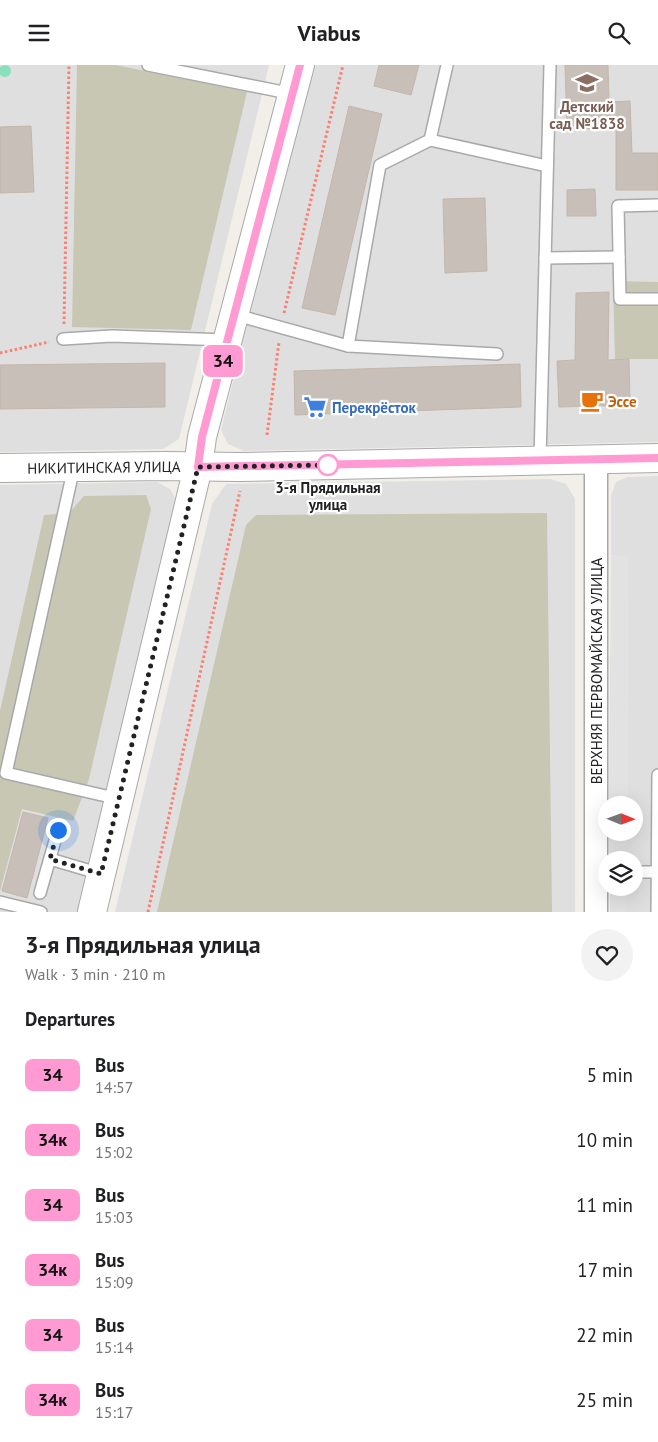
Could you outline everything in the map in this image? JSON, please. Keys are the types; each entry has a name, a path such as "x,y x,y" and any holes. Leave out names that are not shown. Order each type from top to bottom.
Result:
{"street":[{"path":"92,912 198,467 202,437 236,315 300,65"},
{"name":"НИКИТИНСКАЯ УЛИЦА","path":"0,468 198,467 658,458"},
{"name":"ВЕРХНЯЯ ПЕРВОМАЙСКАЯ УЛИЦА","path":"596,459 601,851"},
{"name":"ВЕРХНЯЯ ПЕРВОМАЙСКАЯ УЛИЦА","path":"596,912 598,896"}],"lane":[{"path":"148,65 294,94"},
{"path":"430,140 447,65"},
{"path":"540,460 550,65"},
{"path":"348,347 380,165 430,140 547,166"},
{"path":"658,205 618,206 620,299 658,299"},
{"path":"545,258 619,257"},
{"path":"236,315 348,347 497,354"},
{"path":"63,339 112,336 229,340"},
{"path":"74,467 6,773 119,799"},
{"path":"658,775 658,912"},
{"path":"40,893 58,830"},
{"path":"50,859 101,874"},
{"path":"643,872 658,872"},
{"path":"0,902 41,912"}],"path":[{"path":"0,353 63,339 69,65"},
{"path":"268,435 281,327 343,65"},
{"path":"148,912 240,491"}],"shaded area":[{"path":"0,65 269,65 179,439 163,449 0,452"},
{"path":"77,65 116,65 247,92 191,330 72,327"},
{"path":"311,65 658,65 658,442 244,451 228,444 221,430"},
{"path":"613,281 658,282 658,359 615,359"},
{"path":"658,476 658,912 626,912 626,896 643,896 643,851 611,851 627,843 627,841 643,841 643,796 627,796 628,558 611,555 611,496 616,482 627,477"},
{"path":"551,479 566,484 575,499 575,912 115,912 212,504 226,484"},
{"path":"157,482 170,489 177,502 80,912 0,912 0,485"},
{"path":"146,495 151,509 89,779 73,821 22,809 0,891 0,711 44,515 69,513 84,496"},
{"path":"547,513 552,912 157,912 246,525 256,515"},
{"path":"611,555 628,558 627,796 609,796"},
{"path":"609,841 627,841 627,843 609,851"},
{"path":"610,896 627,896 626,912 610,912"}],"green space":[{"path":"3,65 7,65 11,71 7,77 3,77 -1,73 -1,69"}],"building":[{"path":"379,65 419,65 411,95 374,86"},
{"name":"Детский сад №1838","path":"565,65 608,65 609,102 630,101 632,153 658,153 658,190 616,190 616,128 567,129"},
{"path":"349,106 382,114 335,315 302,308"},
{"path":"31,126 34,192 0,193 0,127"},
{"path":"595,189 596,216 567,216 567,190"},
{"path":"485,198 487,271 445,273 443,199"},
{"path":"609,292 608,360 629,359 630,405 559,407 557,361 575,360 576,293"},
{"path":"165,363 165,407 0,409 0,365"},
{"path":"520,364 521,407 295,415 294,371"},
{"path":"23,812 48,818 27,898 2,891"}],"bus line":[{"name":"34","path":"300,65 236,315 202,437 198,467 658,458"}],"place":[{"name":"Детский сад №1838","path":"587,83"},
{"name":"Эссе","path":"592,401"},
{"name":"Перекрёсток","path":"315,407"},
{"name":"3-я Прядильная улица","path":"328,465"}],"route":[{"path":"58,830 50,859 101,874 198,467 328,465"}]}
